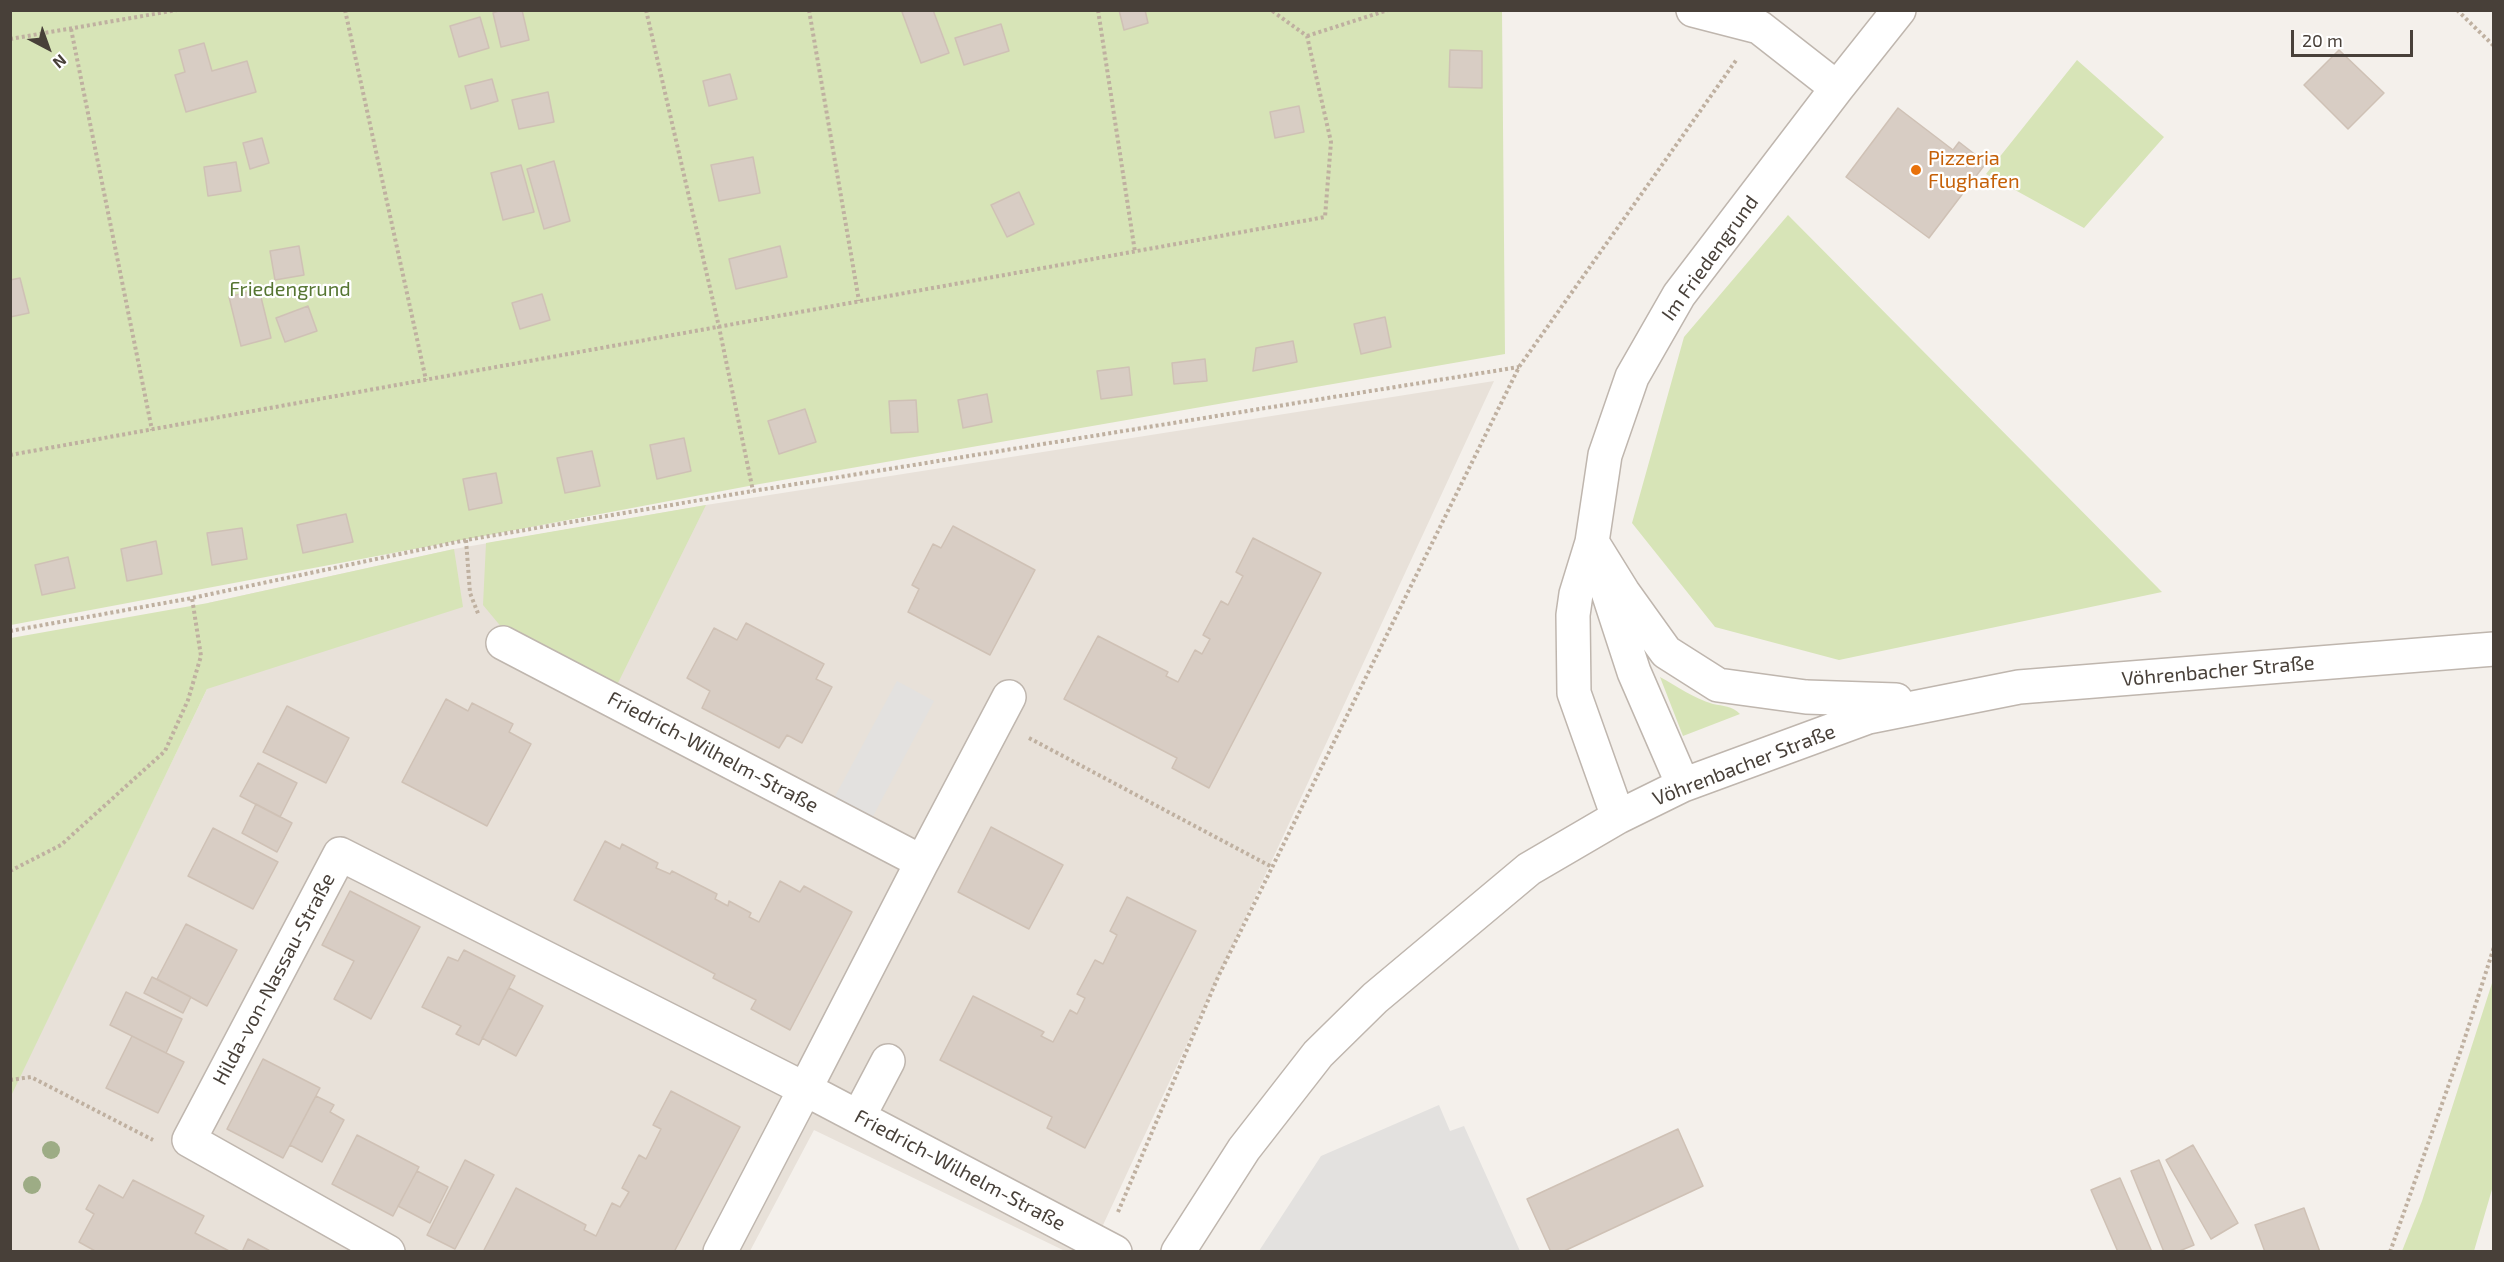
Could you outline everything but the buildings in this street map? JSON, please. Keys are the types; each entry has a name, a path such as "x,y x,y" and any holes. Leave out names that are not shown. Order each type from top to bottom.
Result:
{"street":[{"path":"1692,10 1759,27 1837,88"},
{"name":"Im Friedengrund","path":"1617,817 1574,693 1573,615 1576,594 1592,542 1605,455 1632,377 1679,295 1899,10"},
{"path":"1592,542 1623,592 1666,652 1718,685 1806,697 1938,704"},
{"name":"Im Friedengrund","path":"1592,542 1634,672 1683,785"},
{"name":"Friedrich-Wilhelm-Straße","path":"503,643 922,862"},
{"name":"Vöhrenbacher Straße","path":"1178,1251 1244,1149 1318,1054 1375,998 1529,869 1617,817 1683,785 1868,717 2019,687 2493,649"},
{"path":"720,1251 1009,697"},
{"name":"Hilda-von-Nassau-Straße","path":"189,1140 340,854 805,1089"},
{"path":"859,1116 888,1061"},
{"name":"Friedrich-Wilhelm-Straße","path":"805,1089 1110,1248"},
{"path":"189,1140 388,1251"}],"path":[{"path":"10,39 177,10"},
{"path":"345,10 426,380"},
{"path":"646,10 719,327 753,491"},
{"path":"809,10 859,302"},
{"path":"1098,10 1135,252"},
{"path":"10,455 1324,217 1331,142 1307,36 1271,10"},
{"path":"1307,36 1388,10"},
{"path":"2457,10 2493,46"},
{"path":"1110,1248 1218,977 1519,368 1759,27"},
{"path":"71,29 152,429"},
{"path":"10,631 192,598 466,540 753,491 1519,368"},
{"path":"466,540 473,605 484,626 503,643"},
{"path":"10,871 61,845 165,751 188,699 201,656 192,598"},
{"path":"1025,736 1272,867"},
{"path":"2390,1251 2462,1047 2493,946"},
{"path":"10,1080 31,1077 162,1144 189,1140"}],"shaded area":[{"path":"1494,381 1091,1251 1065,1251 814,1130 750,1251 11,1251 10,1096 207,689 208,603 454,549 706,505"},
{"path":"897,681 934,701 871,820 833,800"},
{"path":"1439,1105 1450,1131 1464,1126 1520,1251 1259,1251 1321,1156"}],"green space":[{"name":"Friedengrund","path":"11,11 1502,11 1505,354 754,485 11,625"},
{"path":"2077,60 2164,137 2084,228 1986,174"},
{"path":"1788,215 2162,592 1839,660 1715,627 1632,523 1684,337"},
{"path":"706,505 616,687 513,641 483,605 486,543"},
{"path":"454,549 463,607 207,689 11,1096 11,638 208,603"},
{"path":"1660,677 1699,699 1731,708 1740,714 1683,736"},
{"path":"2493,980 2493,1186 2474,1251 2402,1251 2422,1201"}],"place":[{"name":"Pizzeria Flughafen","path":"1916,170"}]}
